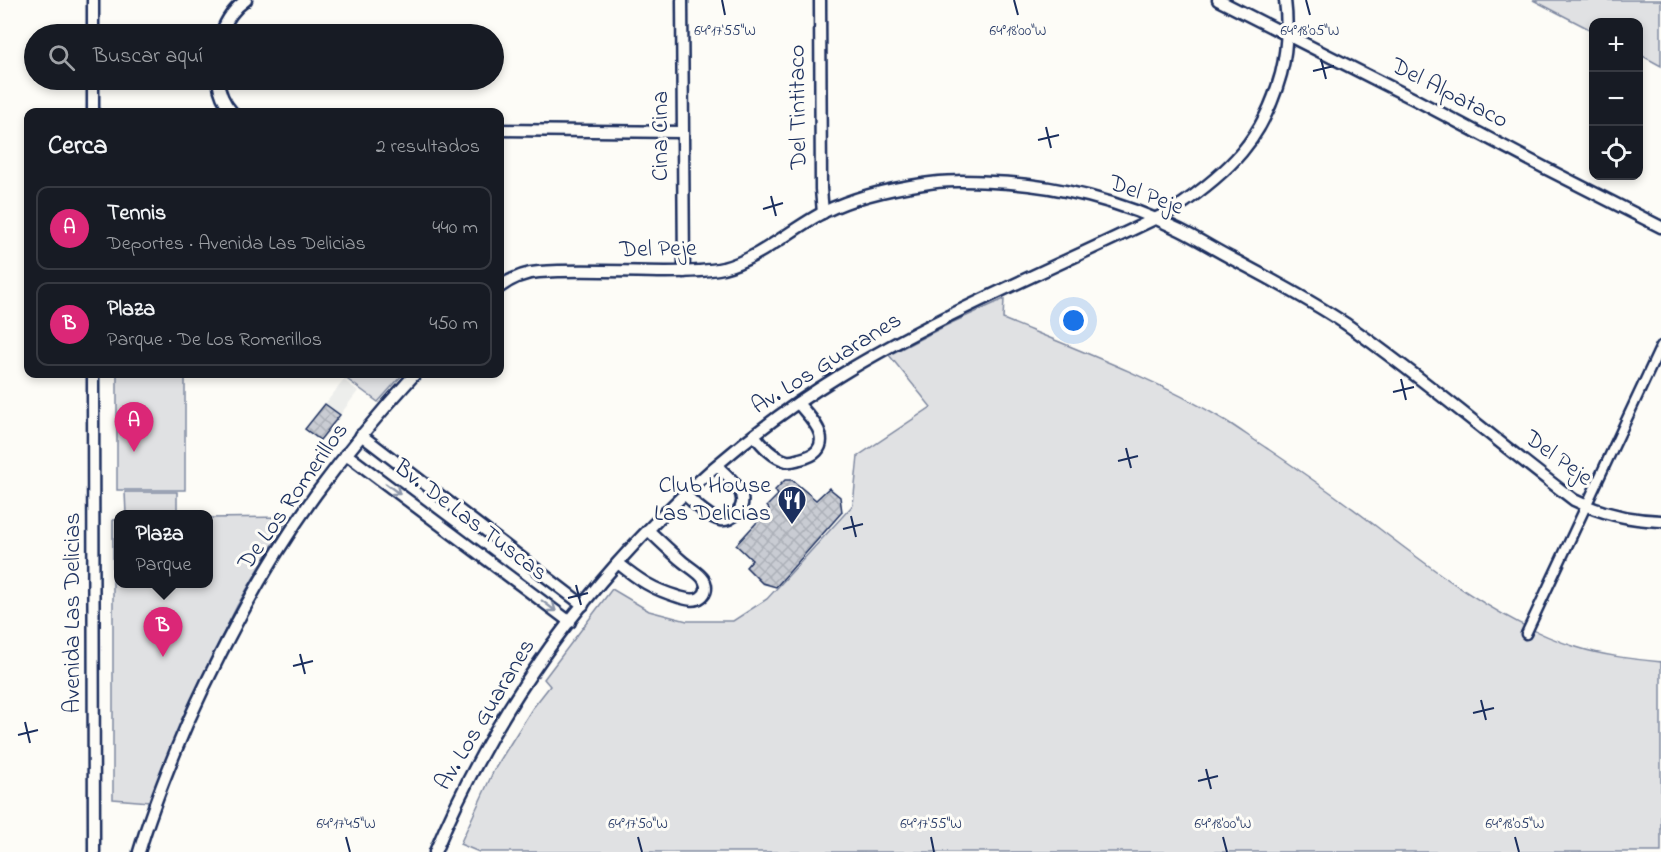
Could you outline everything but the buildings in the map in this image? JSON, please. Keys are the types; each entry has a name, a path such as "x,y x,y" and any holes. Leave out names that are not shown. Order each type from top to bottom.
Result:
{"street":[{"path":"93,0 93,24"},
{"path":"225,24 231,13 246,0"},
{"name":"Cina Cina","path":"682,0 684,272"},
{"name":"Del Tintitaco","path":"820,0 823,213"},
{"name":"Del Alpataco","path":"1218,0 1418,100 1661,227"},
{"name":"Av. Los Guaranes","path":"435,852 477,762 519,692 570,621 648,530 717,466 754,435 840,375 906,338 1054,265 1175,209 1216,178 1240,155 1265,119 1278,85 1287,35 1285,0"},
{"path":"93,90 93,108"},
{"path":"221,90 228,108"},
{"path":"504,130 682,132"},
{"name":"Del Peje","path":"504,283 522,275 549,271 684,272 721,268 753,255 844,203 901,187 927,183 975,182 1034,185 1065,191 1111,204 1180,230 1274,281 1344,323 1448,400 1574,500 1614,516 1634,520 1661,521"},
{"path":"1526,634 1661,346"},
{"name":"Avenida Las Delicias","path":"93,378 94,852"},
{"name":"De Los Romerillos","path":"139,852 152,808 204,685 231,631 298,520 361,435 411,378"},
{"path":"754,435 766,449 787,461 808,458 817,453 820,445 818,427 798,403"},
{"name":"Bv. De Las Tuscas","path":"361,435 583,605"},
{"name":"Bv. De Las Tuscas","path":"346,454 570,621"},
{"path":"685,495 711,516 725,520 732,518 742,505 742,496 739,488 717,466"},
{"path":"618,563 637,578 663,592 690,600 703,596 706,591 702,577 648,530"}],"shaded area":[{"path":"1533,0 1661,0 1661,66 1643,56 1643,18 1589,18 1589,29"},
{"path":"1004,299 1003,319 1145,378 1226,421 1331,493 1467,593 1521,624 1548,637 1587,650 1661,662 1661,852 479,852 460,844 494,770 532,709 550,686 544,679 612,589 649,611 687,621 733,621 767,599 853,505 858,456 931,407 889,355"},
{"path":"117,378 185,378 185,490 117,490"},
{"path":"345,378 399,378 378,402"},
{"path":"344,380 358,391 340,415 325,404"},
{"path":"125,492 177,492 177,510 126,510"},
{"path":"289,517 237,606 220,640 150,802 113,799 113,520 114,588 213,588 213,518"}],"place":[{"name":"Tennis","path":"134,452"},
{"name":"Club House Las Delicias","path":"792,526"},
{"name":"Plaza","path":"163,657"}]}
